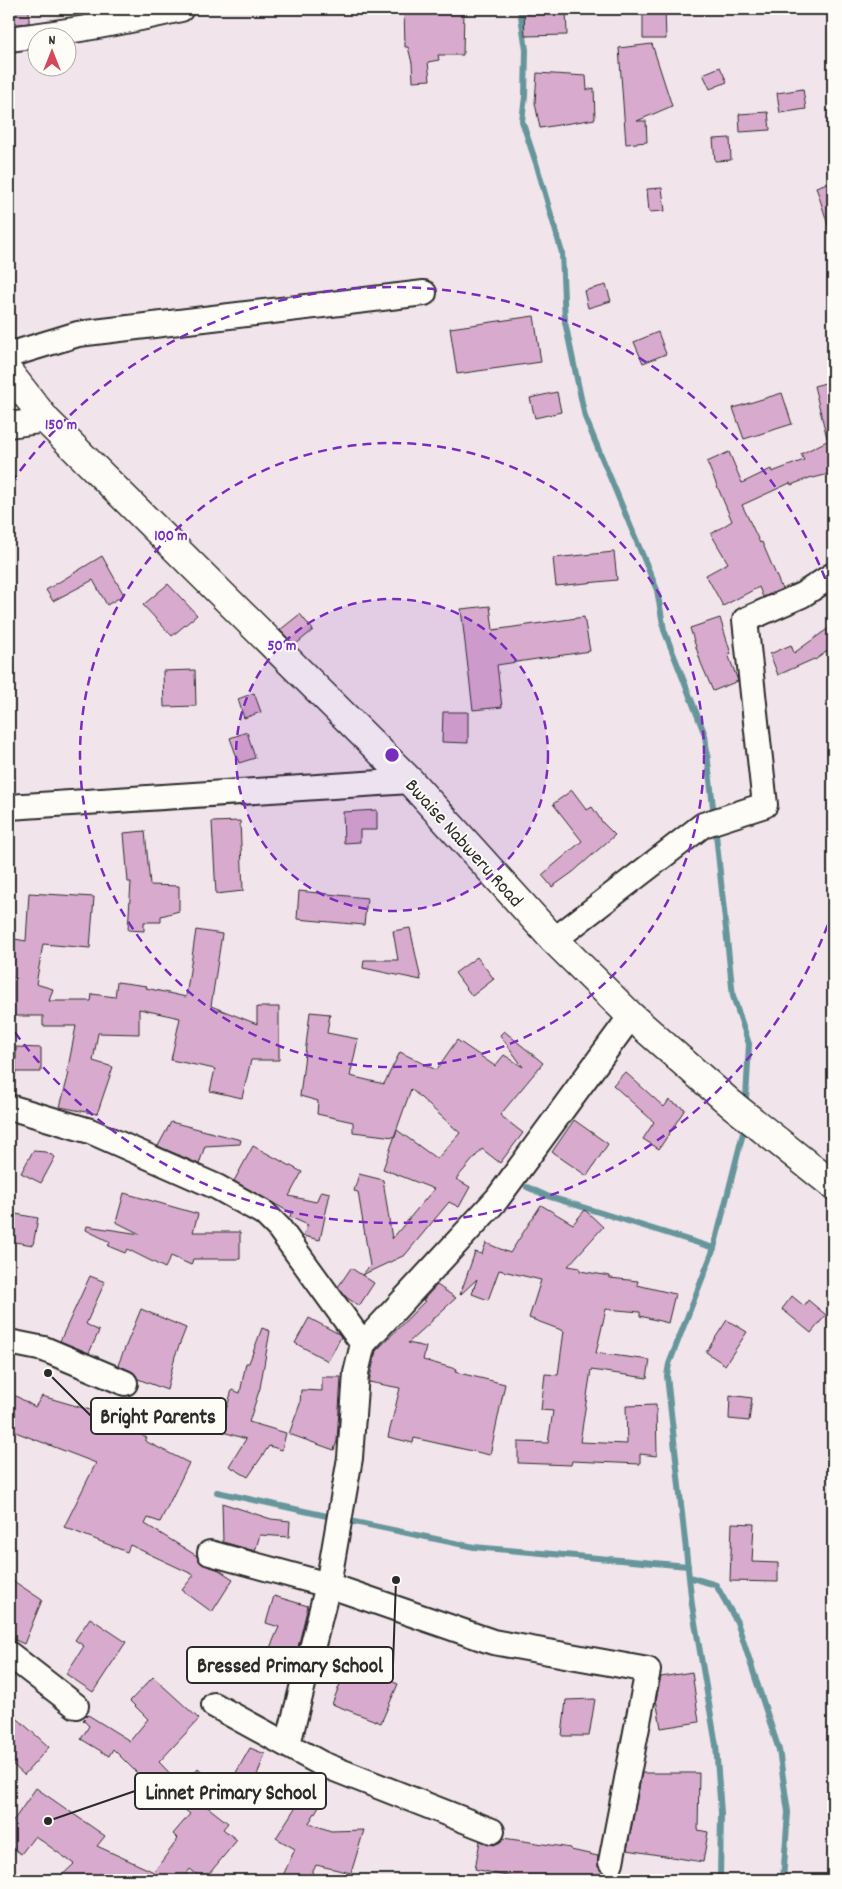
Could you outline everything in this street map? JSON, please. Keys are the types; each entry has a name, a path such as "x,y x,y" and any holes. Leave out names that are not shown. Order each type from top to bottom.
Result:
{"main road":[{"name":"Bwaise Nabweru Road","path":"9,373 46,420 410,781 554,940 631,1016 730,1104 833,1185"}],"street":[{"path":"9,39 68,32 180,9"},
{"path":"9,355 78,334 424,293"},
{"path":"9,425 46,420"},
{"path":"554,940 703,825 765,805 745,620 802,595 833,575"},
{"path":"9,807 410,781"},
{"path":"288,1744 328,1585 350,1458 356,1373 362,1344 497,1199 631,1016"},
{"path":"9,1107 90,1131 217,1187 264,1213 279,1228 362,1344"},
{"path":"9,1342 44,1349 125,1383"},
{"path":"210,1553 328,1585 493,1642 648,1670 611,1862"},
{"path":"9,1654 76,1706"},
{"path":"214,1706 288,1744 322,1764 492,1831"}],"building":[{"path":"9,9 29,9 29,23 9,25"},
{"path":"404,9 464,9 463,55 438,55 439,60 428,62 430,80 413,81 412,63 408,47 405,47"},
{"path":"524,9 566,9 567,35 525,36"},
{"path":"643,9 665,9 666,39 643,39"},
{"path":"652,44 672,106 637,121 646,121 647,142 626,144 619,48"},
{"path":"720,67 727,82 710,89 703,74"},
{"path":"537,73 586,76 587,90 594,88 595,119 540,128 535,103"},
{"path":"803,89 806,109 780,113 777,93"},
{"path":"768,112 770,130 740,132 739,114"},
{"path":"730,138 731,160 715,161 713,139"},
{"path":"833,181 833,231 830,231 816,187"},
{"path":"662,188 665,211 649,212 647,189"},
{"path":"606,285 611,301 588,308 584,291"},
{"path":"534,316 541,362 457,374 450,328"},
{"path":"658,332 666,354 643,363 634,342"},
{"path":"833,381 833,437 827,438 814,386"},
{"path":"557,392 561,412 535,418 530,398"},
{"path":"782,393 792,424 744,439 733,408"},
{"path":"833,438 833,473 812,477 791,485 790,483 742,505 760,543 762,542 782,589 763,597 759,587 723,606 706,575 728,563 711,534 732,521 707,462 729,452 742,483 771,469 772,472 804,460 801,454"},
{"path":"614,552 617,580 556,586 553,558"},
{"path":"102,556 124,595 107,605 93,580 53,601 46,590"},
{"path":"168,584 197,615 172,636 143,605"},
{"path":"490,606 493,630 584,617 590,651 497,665 502,707 473,710 461,609"},
{"path":"300,614 313,630 295,645 280,630"},
{"path":"720,618 731,654 728,654 738,681 713,691 701,663 690,628"},
{"path":"833,625 833,647 815,660 778,675 770,654 791,645 794,653"},
{"path":"195,670 196,706 164,707 163,671"},
{"path":"254,693 261,712 244,718 238,699"},
{"path":"443,712 468,712 468,743 442,742"},
{"path":"247,732 255,758 239,763 230,738"},
{"path":"572,790 587,810 592,807 603,823 615,835 573,872 552,887 542,875 582,841 553,804"},
{"path":"377,810 377,830 360,830 360,842 344,843 343,812"},
{"path":"240,821 243,891 216,894 212,822"},
{"path":"145,831 150,885 179,886 179,911 161,916 161,922 144,922 144,931 128,930 131,882 128,882 124,833"},
{"path":"299,891 367,898 364,925 297,919"},
{"path":"29,893 94,897 90,948 43,944 36,984 53,989 49,1001 91,1001 92,994 115,997 117,982 147,986 146,988 186,997 196,930 222,934 211,1006 257,1024 257,1007 279,1007 279,1060 251,1060 242,1098 210,1091 215,1069 171,1060 180,1018 139,1009 139,1034 98,1033 93,1061 113,1067 97,1114 60,1107 69,1073 67,1073 76,1026 43,1026 43,1016 12,1016 12,974 9,973 9,938 26,941"},
{"path":"410,928 421,980 363,968 364,960 398,960 393,931"},
{"path":"477,957 494,979 472,996 455,973"},
{"path":"310,1012 330,1014 327,1033 358,1039 350,1076 384,1084 400,1052 436,1070 457,1040 495,1066 504,1055 523,1067 500,1035 504,1031 543,1063 500,1115 523,1133 500,1163 482,1149 456,1179 470,1187 459,1207 449,1202 405,1255 362,1275 370,1266 358,1192 354,1191 359,1174 383,1180 392,1239 434,1189 383,1169 397,1130 437,1159 460,1133 411,1089 394,1137 353,1132 353,1122 317,1114 318,1101 300,1096"},
{"path":"16,1047 41,1048 41,1072 16,1072"},
{"path":"625,1072 664,1107 669,1100 685,1109 659,1149 643,1139 654,1122 613,1085"},
{"path":"574,1120 608,1144 587,1176 552,1152"},
{"path":"171,1122 241,1140 240,1144 205,1146 199,1164 158,1146"},
{"path":"253,1146 302,1172 289,1196 316,1202 321,1191 330,1193 320,1240 303,1236 308,1225 290,1217 291,1213 234,1181"},
{"path":"33,1151 46,1152 55,1157 41,1183 21,1173"},
{"path":"124,1193 198,1214 193,1232 240,1232 240,1259 193,1259 191,1265 171,1256 165,1268 127,1249 125,1253 108,1246 110,1242 86,1230 87,1226 140,1234 116,1222"},
{"path":"541,1205 573,1224 585,1210 603,1227 568,1266 580,1268 580,1271 610,1276 610,1278 638,1281 637,1285 675,1294 668,1323 640,1316 640,1312 606,1309 596,1353 650,1360 647,1378 591,1370 580,1442 627,1444 626,1406 656,1405 657,1456 640,1454 640,1464 572,1461 571,1465 518,1463 518,1442 548,1443 553,1411 541,1410 545,1374 558,1375 564,1331 529,1318 541,1280 499,1270 488,1300 472,1294 477,1279 460,1295 475,1252 482,1254 486,1243 510,1253"},
{"path":"10,1213 38,1218 33,1245 9,1241"},
{"path":"351,1268 374,1283 359,1306 346,1297 338,1287"},
{"path":"90,1276 105,1282 86,1324 99,1331 89,1353 60,1341"},
{"path":"437,1285 456,1298 408,1343 426,1347 423,1360 456,1369 455,1372 505,1384 490,1455 414,1438 413,1443 388,1437 400,1388 369,1382 376,1351 425,1301 423,1300"},
{"path":"792,1296 804,1306 808,1300 826,1315 811,1333 782,1309"},
{"path":"141,1309 186,1328 175,1356 167,1390 138,1379 131,1371 118,1365"},
{"path":"309,1318 339,1334 341,1337 328,1361 295,1343"},
{"path":"727,1320 747,1332 725,1365 706,1352"},
{"path":"262,1328 270,1331 260,1388 249,1422 286,1433 282,1450 269,1446 248,1477 229,1466 246,1439 220,1431 232,1390 240,1393 246,1363 249,1363"},
{"path":"322,1377 341,1377 337,1441 334,1450 289,1434 300,1404 301,1390 322,1391"},
{"path":"9,1392 35,1407 42,1396 97,1412 147,1438 145,1441 189,1463 160,1522 148,1518 145,1524 197,1556 201,1563 219,1570 233,1579 212,1612 182,1590 194,1575 130,1545 127,1552 64,1527 96,1463 18,1433 9,1427"},
{"path":"730,1395 752,1398 749,1421 729,1419"},
{"path":"222,1503 271,1519 290,1521 289,1537 260,1535 255,1551 223,1542"},
{"path":"732,1523 754,1524 752,1562 778,1563 778,1582 730,1581"},
{"path":"9,1578 42,1600 24,1644 9,1637"},
{"path":"274,1596 308,1606 289,1684 260,1671 279,1627 266,1623"},
{"path":"90,1618 126,1642 93,1692 66,1674 84,1646 75,1640"},
{"path":"348,1664 398,1684 381,1723 332,1704"},
{"path":"692,1672 699,1722 661,1728 656,1699 661,1677"},
{"path":"153,1677 199,1719 159,1762 182,1786 198,1768 220,1788 205,1805 228,1823 223,1829 237,1840 204,1880 190,1869 182,1880 57,1880 74,1864 35,1836 21,1854 9,1845 9,1827 36,1788 105,1836 97,1846 154,1872 178,1839 173,1834 190,1814 150,1780 147,1783 113,1749 109,1756 81,1739 89,1726 83,1720 88,1715 130,1741 148,1719 130,1701"},
{"path":"595,1699 589,1736 562,1736 566,1700"},
{"path":"9,1711 49,1747 24,1775 9,1761"},
{"path":"250,1748 265,1754 250,1794 229,1785"},
{"path":"642,1773 699,1773 698,1830 708,1832 703,1862 627,1850"},
{"path":"300,1800 319,1806 309,1823 331,1831 364,1830 351,1873 316,1865 309,1880 281,1880 295,1849 276,1838"},
{"path":"503,1838 571,1848 571,1850 598,1856 598,1867 604,1874 603,1880 524,1880 475,1869 480,1841 494,1845"}],"waterway":[{"path":"520,9 526,50 525,96 522,121 562,253 565,322 585,417 657,590 664,630 705,735 714,816"},
{"path":"715,825 733,996 749,1044 746,1098"},
{"path":"720,1880 721,1813 716,1745 692,1605 667,1376 669,1364 714,1248 744,1129"},
{"path":"527,1187 547,1196 714,1248"},
{"path":"217,1492 327,1516"},
{"path":"345,1520 474,1547 688,1566"},
{"path":"689,1577 716,1585 737,1622 779,1750 788,1812 783,1880"}],"place":[{"name":"Bright Parents","path":"48,1373"},
{"name":"Bressed Primary School","path":"396,1580"},
{"name":"Linnet Primary School","path":"48,1821"}]}
